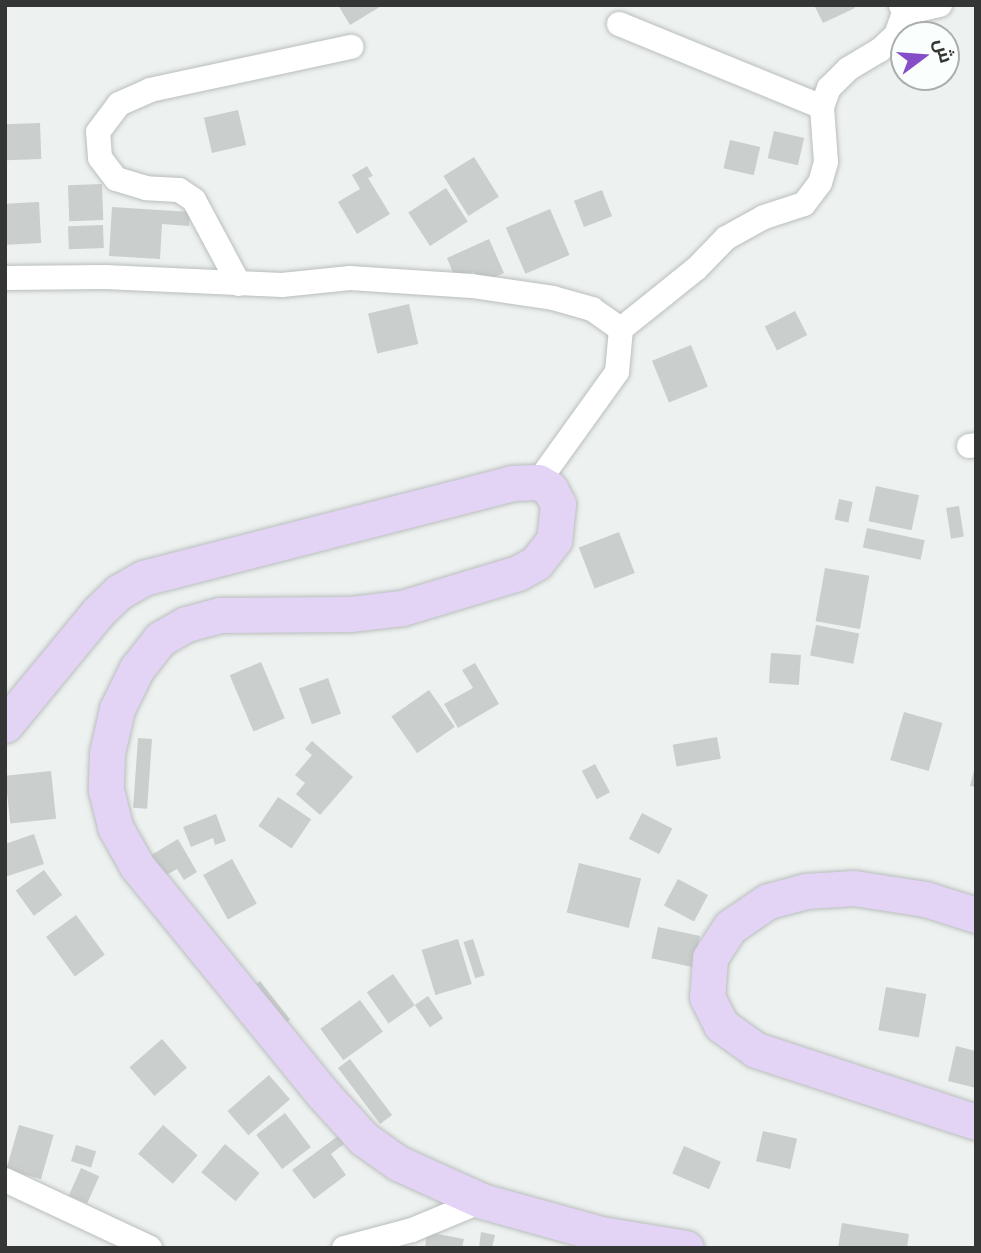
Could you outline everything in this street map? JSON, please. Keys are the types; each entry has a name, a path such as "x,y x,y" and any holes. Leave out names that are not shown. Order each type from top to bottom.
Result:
{"street":[{"path":"538,482 617,372 621,329 696,270 726,238 764,217 804,204 820,183 826,162 822,107 830,88 848,69 880,50 895,35 903,9 940,5"},
{"path":"619,24 822,107"},
{"path":"239,284 194,201 179,190 146,188 116,179 100,158 99,132 119,104 150,90 351,47"},
{"path":"5,278 94,276 282,285 350,278 472,286 553,298 592,310 621,329"},
{"path":"5,725 98,612 119,592 143,578 470,492 512,483 538,482 550,489 558,504 554,540 547,551 518,573 402,608 351,614 220,615 186,624 160,639 137,668 117,709 107,753 106,790 116,827 137,866 323,1094 365,1139 398,1163 482,1201 601,1234 686,1248"},
{"path":"976,915 925,899 854,888 806,891 768,901 730,927 710,958 707,997 721,1025 756,1050 976,1122"},
{"path":"5,1180 150,1248"},
{"path":"344,1248 412,1230 482,1201"}],"building":[{"path":"338,5 383,5 350,25"},
{"path":"814,5 853,5 855,8 823,23"},
{"path":"238,110 246,145 212,153 204,118"},
{"path":"40,123 41,159 6,160 5,124"},
{"path":"774,131 804,138 798,165 768,158"},
{"path":"730,140 760,147 754,175 723,168"},
{"path":"474,157 499,197 468,216 443,176"},
{"path":"367,166 373,176 368,178 390,214 357,234 338,202 360,189 352,175"},
{"path":"102,184 103,220 69,221 68,185"},
{"path":"446,188 468,222 430,246 408,213"},
{"path":"602,190 612,216 584,227 574,201"},
{"path":"39,202 41,243 7,245 5,204"},
{"path":"112,207 190,212 189,226 162,224 160,259 109,256"},
{"path":"550,209 570,255 525,274 506,228"},
{"path":"103,225 104,248 69,249 68,226"},
{"path":"489,239 504,273 479,284 473,272 456,280 447,258"},
{"path":"409,304 418,344 377,353 368,313"},
{"path":"795,311 807,335 777,350 765,326"},
{"path":"691,345 708,387 669,402 652,361"},
{"path":"876,486 919,495 912,530 869,521"},
{"path":"839,499 853,502 848,522 835,520"},
{"path":"959,506 964,537 951,539 946,508"},
{"path":"867,528 925,540 921,560 863,548"},
{"path":"619,532 635,573 595,588 579,547"},
{"path":"825,568 869,576 860,629 816,621"},
{"path":"816,625 859,633 853,664 810,655"},
{"path":"771,653 801,655 799,685 769,683"},
{"path":"261,662 285,718 254,731 230,675"},
{"path":"475,663 499,704 458,728 444,704 473,688 462,670"},
{"path":"328,678 341,714 312,724 299,689"},
{"path":"429,690 455,727 417,753 391,716"},
{"path":"904,712 942,723 929,771 890,760"},
{"path":"717,737 721,759 677,766 673,745"},
{"path":"138,738 152,739 147,809 133,808"},
{"path":"312,741 353,777 320,815 296,794 305,783 295,775 312,755 305,749"},
{"path":"595,764 610,792 597,799 582,771"},
{"path":"976,767 976,787 970,786"},
{"path":"51,771 56,819 10,824 5,776"},
{"path":"278,797 311,819 292,848 258,826"},
{"path":"642,813 672,828 659,854 629,839"},
{"path":"216,814 226,841 215,845 213,838 191,847 183,827"},
{"path":"34,834 44,864 5,877 5,844"},
{"path":"178,839 197,872 184,880 177,869 161,878 148,857"},
{"path":"232,859 257,904 228,920 203,875"},
{"path":"579,863 641,878 629,928 567,912"},
{"path":"44,870 62,895 34,916 16,891"},
{"path":"678,879 708,895 694,921 664,905"},
{"path":"76,915 105,955 75,976 46,937"},
{"path":"658,927 700,936 693,967 651,958"},
{"path":"458,939 472,984 435,995 422,950"},
{"path":"473,939 485,975 475,978 463,942"},
{"path":"393,974 415,1005 389,1023 367,992"},
{"path":"260,981 290,1020 281,1027 251,988"},
{"path":"886,987 926,994 919,1037 878,1030"},
{"path":"428,996 443,1018 430,1027 415,1005"},
{"path":"360,1000 383,1032 343,1060 320,1029"},
{"path":"162,1039 187,1068 154,1096 130,1067"},
{"path":"956,1046 976,1051 976,1088 948,1081"},
{"path":"350,1059 392,1115 380,1124 338,1068"},
{"path":"269,1075 290,1099 248,1135 227,1111"},
{"path":"285,1113 311,1147 282,1169 256,1135"},
{"path":"19,1125 54,1135 41,1179 6,1169"},
{"path":"163,1125 198,1155 173,1184 138,1154"},
{"path":"763,1131 797,1139 790,1169 756,1161"},
{"path":"338,1136 344,1144 331,1154 346,1175 314,1199 292,1170"},
{"path":"225,1144 259,1173 236,1201 201,1172"},
{"path":"76,1145 96,1151 91,1167 71,1161"},
{"path":"684,1146 721,1162 709,1189 672,1174"},
{"path":"81,1168 99,1176 87,1204 69,1195"},
{"path":"842,1223 909,1234 907,1248 838,1248"},
{"path":"427,1232 464,1239 462,1248 425,1248"},
{"path":"481,1232 495,1235 492,1248 479,1248"}]}
